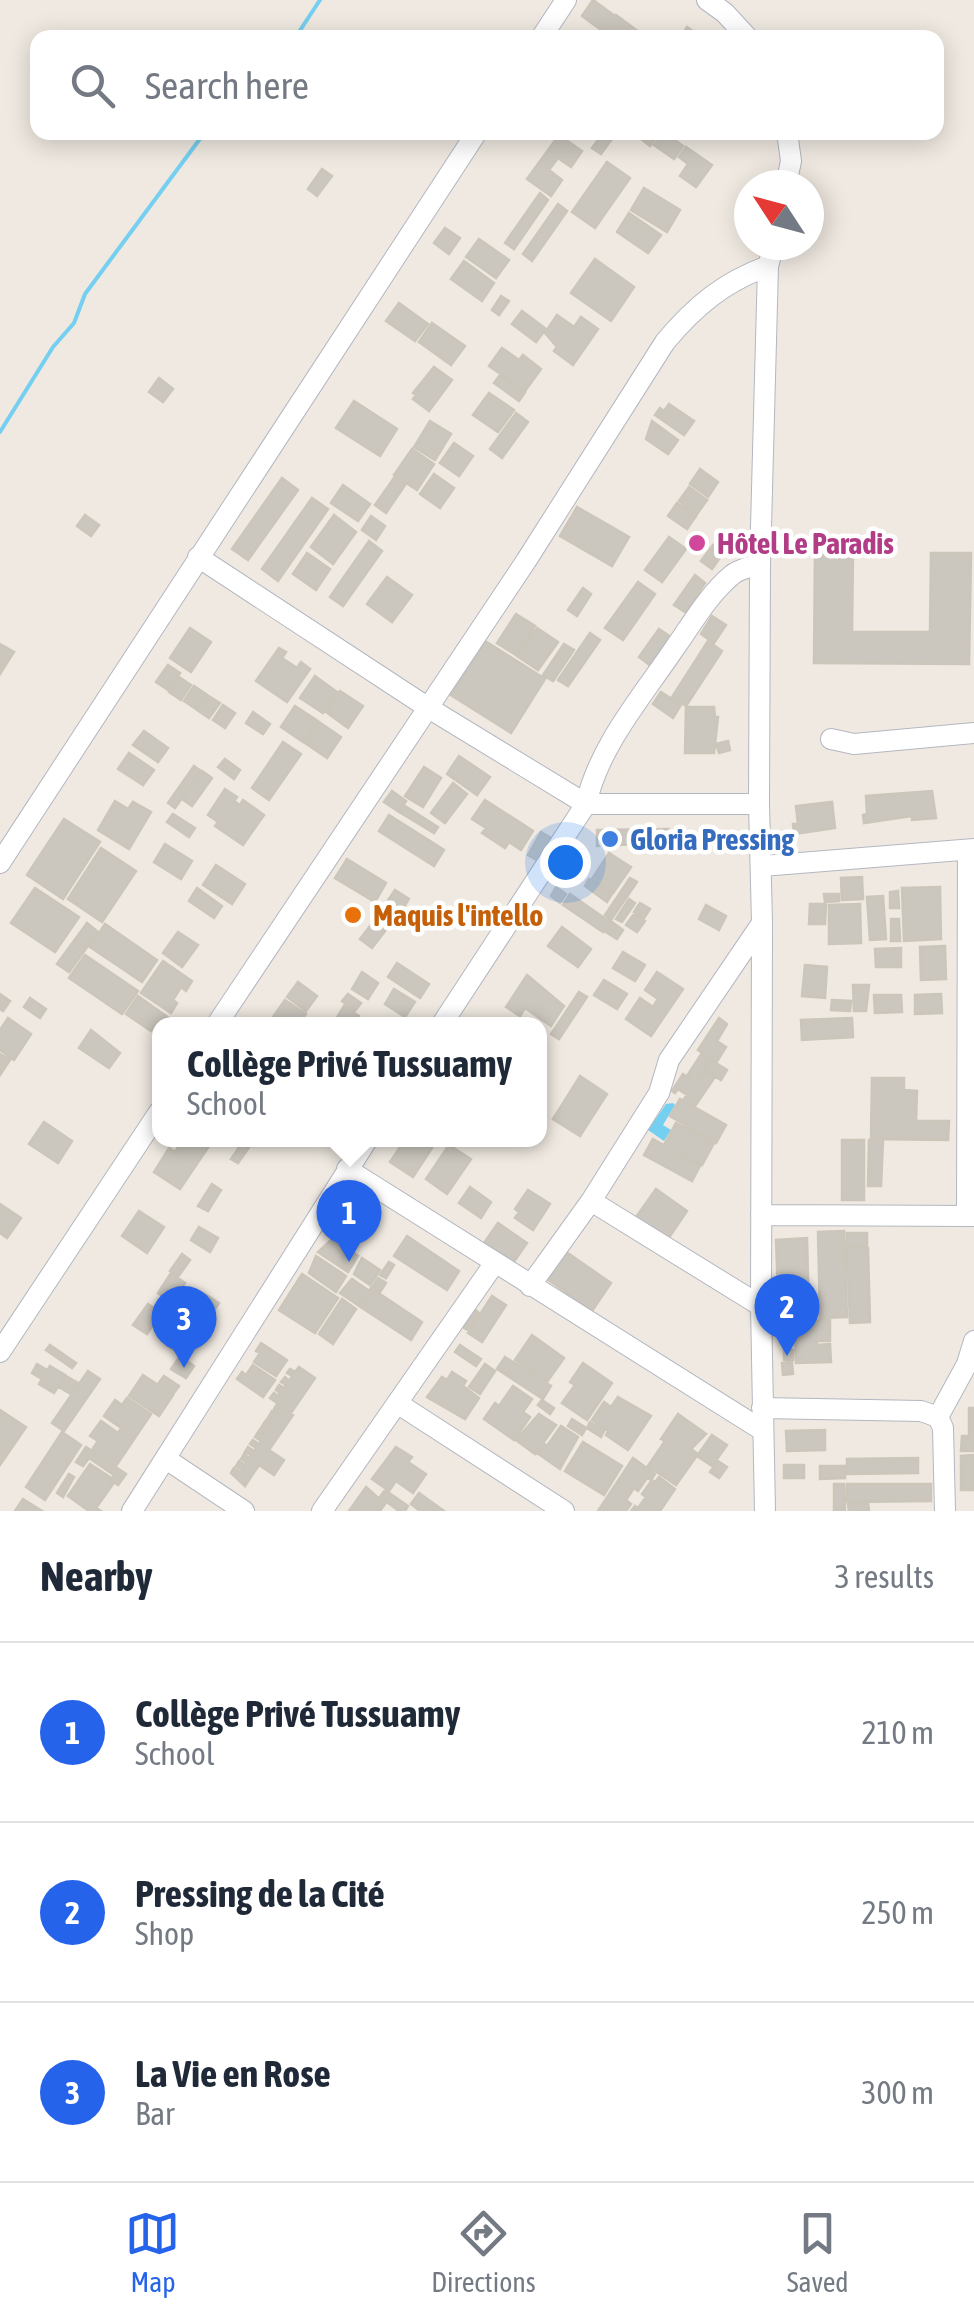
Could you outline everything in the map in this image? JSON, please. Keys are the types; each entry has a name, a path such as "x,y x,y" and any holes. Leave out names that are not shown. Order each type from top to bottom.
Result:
{"street":[{"path":"546,30 566,0"},
{"path":"707,0 741,30"},
{"path":"0,863 472,140"},
{"path":"787,140 788,170"},
{"path":"765,1511 761,1306 762,866 758,804 760,564 770,260"},
{"path":"222,1017 526,561 665,342 688,314 715,292 740,276 768,266"},
{"path":"198,558 427,707 586,804 758,804"},
{"path":"447,1017 586,804 592,779 608,747 710,598 734,573 760,564"},
{"path":"832,739 854,744 974,733"},
{"path":"761,1215 971,1216 971,849 762,866"},
{"path":"530,1286 591,1200 658,1092 668,1060 762,923"},
{"path":"0,1352 152,1123"},
{"path":"132,1511 362,1147"},
{"path":"347,1170 762,1430"},
{"path":"591,1200 761,1306"},
{"path":"322,1511 494,1264"},
{"path":"938,1417 967,1364 974,1341"},
{"path":"397,1403 564,1511"},
{"path":"762,1408 922,1411 938,1417 943,1428 944,1511"},
{"path":"166,1460 244,1511"}],"water":[{"path":"673,1103 663,1125 671,1130 664,1141 648,1130 666,1104"}],"building":[{"path":"593,0 615,16 601,30 582,16"},
{"path":"616,15 636,30 606,30"},
{"path":"555,140 566,140 582,151 571,167 558,158 549,170 562,180 551,196 527,179"},
{"path":"598,140 611,140 601,154 592,148"},
{"path":"658,140 675,140 683,146 674,159 654,145"},
{"path":"686,147 712,165 696,187 680,176 688,164 679,157"},
{"path":"607,162 630,178 595,228 572,212"},
{"path":"322,169 332,176 317,196 308,189"},
{"path":"644,188 680,210 667,232 631,210"},
{"path":"540,193 548,200 514,249 505,243"},
{"path":"558,204 567,211 532,261 523,254"},
{"path":"629,213 661,235 648,253 617,232"},
{"path":"445,228 460,238 449,254 434,243"},
{"path":"479,239 509,260 496,278 466,257"},
{"path":"595,259 634,287 611,321 571,293"},
{"path":"464,261 494,283 482,301 451,279"},
{"path":"501,296 509,301 499,315 492,310"},
{"path":"399,303 428,324 415,341 386,321"},
{"path":"522,311 546,329 536,342 512,324"},
{"path":"557,315 574,327 581,317 598,329 573,365 554,351 557,347 545,333"},
{"path":"432,323 465,346 451,365 419,342"},
{"path":"502,348 519,360 523,355 541,369 525,391 489,366"},
{"path":"434,367 452,380 429,411 413,399 413,393"},
{"path":"500,375 525,392 519,401 494,383"},
{"path":"159,378 173,389 163,402 149,392"},
{"path":"489,393 514,410 498,432 473,415"},
{"path":"354,401 397,429 380,456 336,428"},
{"path":"669,404 694,421 684,435 655,415"},
{"path":"516,413 528,422 502,458 490,449"},
{"path":"430,421 451,434 435,460 414,447"},
{"path":"652,421 678,440 668,454 646,439"},
{"path":"454,443 473,456 459,476 440,463"},
{"path":"412,449 434,464 417,490 394,475"},
{"path":"700,469 718,482 708,497 690,484"},
{"path":"434,474 454,488 440,508 420,494"},
{"path":"282,478 298,490 248,560 232,549"},
{"path":"394,478 405,485 386,513 375,505"},
{"path":"343,485 370,504 358,521 331,503"},
{"path":"689,487 707,500 697,514 679,501"},
{"path":"312,498 328,509 278,581 262,569"},
{"path":"677,503 696,516 687,529 668,516"},
{"path":"577,507 629,537 612,566 560,536"},
{"path":"85,515 99,525 91,536 77,526"},
{"path":"334,515 356,532 333,564 311,547"},
{"path":"371,516 385,526 376,540 362,530"},
{"path":"669,537 686,549 662,582 645,570"},
{"path":"369,541 382,551 343,606 330,597"},
{"path":"713,545 724,552 712,569 701,561"},
{"path":"815,550 853,550 852,632 930,632 931,553 971,553 969,664 814,663"},
{"path":"307,553 330,569 316,590 293,574"},
{"path":"695,575 705,583 685,612 674,605"},
{"path":"387,577 412,595 392,622 367,604"},
{"path":"638,582 655,594 623,640 605,628"},
{"path":"583,588 591,594 577,616 568,610"},
{"path":"516,614 535,626 516,655 497,643"},
{"path":"712,616 726,625 714,643 701,634"},
{"path":"190,628 211,642 191,672 170,658"},
{"path":"537,628 558,642 538,670 517,656"},
{"path":"659,629 671,637 651,666 639,657"},
{"path":"590,633 600,640 568,686 558,680"},
{"path":"485,641 545,679 511,733 451,695"},
{"path":"708,641 722,651 686,706 672,697"},
{"path":"0,644 14,652 0,674"},
{"path":"564,644 574,650 553,681 543,675"},
{"path":"279,648 286,652 282,658 297,668 301,662 310,669 287,702 256,681"},
{"path":"168,665 180,673 168,690 156,682"},
{"path":"315,676 337,692 323,713 300,698"},
{"path":"179,677 191,685 181,700 169,692"},
{"path":"194,686 206,694 196,709 184,701"},
{"path":"340,691 363,706 348,728 326,712"},
{"path":"661,692 681,705 673,718 653,704"},
{"path":"207,695 220,703 209,718 197,710"},
{"path":"223,705 235,713 225,728 213,720"},
{"path":"295,706 318,721 303,742 281,727"},
{"path":"686,707 714,707 718,717 714,753 685,753"},
{"path":"253,712 270,724 263,734 246,723"},
{"path":"319,722 341,737 327,758 305,743"},
{"path":"144,731 168,748 158,762 133,745"},
{"path":"728,741 730,750 719,753 716,744"},
{"path":"283,742 301,754 269,800 252,788"},
{"path":"129,753 154,770 143,785 118,769"},
{"path":"459,756 490,777 477,795 447,774"},
{"path":"225,759 240,770 234,779 218,767"},
{"path":"194,766 201,771 175,808 168,803"},
{"path":"424,767 441,778 423,807 405,796"},
{"path":"202,771 212,778 192,806 182,799"},
{"path":"453,783 467,794 445,823 431,813"},
{"path":"225,789 237,797 234,801 240,805 243,800 264,815 243,845 215,826 218,822 208,815"},
{"path":"392,791 406,801 399,812 384,802"},
{"path":"932,791 936,818 912,820 912,816 864,823 866,796"},
{"path":"485,800 533,831 521,850 509,842 505,848 482,833 486,828 472,819"},
{"path":"115,801 128,809 133,802 151,812 129,849 98,830"},
{"path":"832,802 835,828 794,834 793,824 798,824 796,806"},
{"path":"405,806 438,827 434,833 401,813"},
{"path":"173,814 195,828 189,837 167,822"},
{"path":"389,815 444,850 434,866 379,831"},
{"path":"64,819 100,842 63,899 27,875"},
{"path":"668,829 662,843 597,846 597,830"},
{"path":"541,832 553,839 540,862 528,855"},
{"path":"165,844 192,861 181,879 154,862"},
{"path":"101,848 136,871 102,922 68,899"},
{"path":"609,853 631,867 613,893 592,879"},
{"path":"347,859 386,883 375,902 335,878"},
{"path":"216,865 245,884 232,904 203,885"},
{"path":"862,877 863,899 842,900 841,878"},
{"path":"630,878 637,882 611,920 605,915"},
{"path":"589,879 612,894 607,902 585,886"},
{"path":"556,887 566,894 560,903 551,896"},
{"path":"940,887 941,939 904,941 902,888"},
{"path":"35,888 79,917 55,952 11,923"},
{"path":"197,888 222,906 214,918 189,901"},
{"path":"395,890 409,899 397,918 382,909"},
{"path":"898,891 899,908 890,908 890,892"},
{"path":"570,894 610,922 603,932 563,905"},
{"path":"824,894 839,894 839,901 825,902"},
{"path":"883,896 886,939 870,940 867,897"},
{"path":"629,899 635,903 622,922 616,919"},
{"path":"640,903 650,909 644,918 634,912"},
{"path":"810,904 826,904 825,924 809,924"},
{"path":"860,904 861,943 829,944 829,905"},
{"path":"706,905 726,916 719,930 699,919"},
{"path":"634,914 645,921 637,932 626,925"},
{"path":"377,917 389,926 372,948 360,939"},
{"path":"891,919 899,919 900,941 891,941"},
{"path":"612,922 623,930 617,939 606,932"},
{"path":"87,923 98,932 69,972 57,964"},
{"path":"105,924 157,960 142,982 90,947"},
{"path":"562,927 591,949 578,967 548,946"},
{"path":"178,932 198,945 182,967 163,953"},
{"path":"945,946 946,979 921,980 920,947"},
{"path":"901,948 901,967 876,967 875,949"},
{"path":"623,952 645,965 635,981 613,968"},
{"path":"85,955 138,991 122,1014 69,978"},
{"path":"163,961 192,981 186,991 181,987 171,1013 141,993"},
{"path":"397,963 429,984 420,998 388,977"},
{"path":"805,965 827,967 825,998 802,996"},
{"path":"362,972 378,983 368,999 352,989"},
{"path":"657,972 683,989 651,1036 626,1019 640,998 653,1007 658,999 645,990"},
{"path":"527,975 564,1006 551,1026 547,1017 538,1017 525,1008 520,1016 506,1007"},
{"path":"604,980 627,994 617,1009 594,995"},
{"path":"298,982 317,996 306,1011 287,997"},
{"path":"853,985 869,985 866,1011 854,1011"},
{"path":"394,989 415,1002 405,1017 385,1004"},
{"path":"579,992 587,997 559,1039 551,1034"},
{"path":"0,994 10,1001 3,1011 0,1009"},
{"path":"348,994 361,1003 355,1011 342,1001"},
{"path":"941,994 942,1013 915,1014 915,995"},
{"path":"874,995 901,995 902,1012 875,1013"},
{"path":"138,996 168,1017 152,1017 151,1031 126,1014"},
{"path":"30,998 46,1009 40,1018 24,1007"},
{"path":"285,1000 306,1014 304,1017 273,1017"},
{"path":"832,1000 851,1001 850,1011 831,1010"},
{"path":"344,1006 359,1016 358,1017 337,1017"},
{"path":"8,1018 31,1034 14,1060 0,1050 0,1030"},
{"path":"719,1018 727,1024 717,1041 726,1047 716,1063 698,1050"},
{"path":"852,1018 853,1037 802,1040 801,1020"},
{"path":"91,1030 120,1053 109,1068 79,1048"},
{"path":"702,1053 711,1060 696,1083 687,1076"},
{"path":"0,1054 10,1060 0,1075"},
{"path":"711,1060 727,1070 721,1080 705,1070"},
{"path":"705,1071 715,1077 695,1106 678,1089 672,1091 683,1074 697,1084"},
{"path":"580,1076 607,1094 580,1136 553,1119"},
{"path":"872,1078 904,1078 904,1090 917,1091 916,1121 949,1121 948,1140 871,1139"},
{"path":"680,1099 726,1125 716,1143 670,1116"},
{"path":"44,1122 72,1141 58,1163 29,1144"},
{"path":"676,1123 714,1143 702,1165 664,1145"},
{"path":"653,1139 700,1166 692,1181 644,1155"},
{"path":"842,1140 864,1140 864,1200 842,1200"},
{"path":"869,1140 883,1140 881,1186 868,1186"},
{"path":"178,1147 208,1147 180,1189 154,1172 169,1148 175,1152"},
{"path":"239,1147 249,1147 238,1163 231,1159"},
{"path":"400,1147 432,1148 413,1177 390,1162"},
{"path":"448,1147 471,1159 447,1194 426,1179"},
{"path":"212,1184 221,1190 208,1211 198,1206"},
{"path":"470,1187 491,1202 481,1218 459,1203"},
{"path":"656,1189 687,1211 666,1242 634,1220"},
{"path":"528,1190 550,1204 533,1230 515,1218 519,1212 515,1209"},
{"path":"0,1204 21,1218 7,1238 0,1233"},
{"path":"139,1211 164,1227 147,1253 122,1236"},
{"path":"498,1223 527,1243 513,1263 484,1243"},
{"path":"199,1227 218,1238 210,1252 191,1240"},
{"path":"844,1231 847,1317 820,1318 818,1232"},
{"path":"847,1233 867,1233 867,1246 847,1246"},
{"path":"407,1236 459,1271 447,1290 394,1256"},
{"path":"807,1238 809,1319 779,1320 776,1240"},
{"path":"332,1239 358,1256 348,1272 318,1252"},
{"path":"847,1248 868,1248 870,1322 850,1323"},
{"path":"562,1249 611,1283 592,1311 543,1276"},
{"path":"182,1254 190,1260 178,1277 170,1271"},
{"path":"316,1256 346,1276 336,1292 309,1273"},
{"path":"362,1258 380,1270 370,1285 354,1274"},
{"path":"389,1262 394,1265 386,1278 380,1275"},
{"path":"171,1273 185,1283 171,1303 158,1293"},
{"path":"302,1274 338,1298 315,1333 279,1310"},
{"path":"378,1278 386,1283 380,1292 372,1287"},
{"path":"352,1279 368,1290 358,1305 340,1293"},
{"path":"371,1288 422,1322 411,1340 359,1306"},
{"path":"203,1293 219,1303 203,1326 188,1315"},
{"path":"492,1296 506,1305 482,1342 468,1333"},
{"path":"342,1299 356,1309 333,1344 319,1334"},
{"path":"148,1304 161,1313 147,1334 133,1325"},
{"path":"473,1308 479,1313 468,1330 461,1326"},
{"path":"830,1320 830,1341 817,1341 817,1345 830,1344 831,1362 796,1363 795,1333 800,1333 800,1321"},
{"path":"182,1325 195,1334 182,1355 168,1346"},
{"path":"532,1335 564,1358 547,1382 515,1360"},
{"path":"261,1343 287,1360 276,1376 254,1362"},
{"path":"50,1345 76,1363 72,1368 46,1350"},
{"path":"460,1345 481,1359 476,1366 455,1352"},
{"path":"784,1349 793,1350 793,1360 784,1360"},
{"path":"180,1356 194,1366 186,1378 171,1369"},
{"path":"505,1357 551,1386 543,1399 497,1369"},
{"path":"792,1362 793,1374 783,1375 782,1363"},
{"path":"583,1363 612,1383 587,1420 562,1403 575,1385 570,1382"},
{"path":"37,1364 47,1370 42,1379 32,1373"},
{"path":"485,1364 495,1371 480,1394 469,1387"},
{"path":"253,1365 275,1380 263,1397 237,1379"},
{"path":"50,1366 65,1375 54,1393 39,1384"},
{"path":"299,1367 315,1378 291,1413 270,1398 274,1393 278,1396 279,1385 284,1388 286,1385 281,1382 285,1377 289,1381 290,1369 295,1372"},
{"path":"88,1371 100,1379 64,1431 52,1423"},
{"path":"452,1372 466,1381 463,1386 479,1398 465,1419 427,1397 442,1377 447,1380"},
{"path":"143,1375 173,1395 159,1416 129,1396"},
{"path":"66,1376 78,1383 71,1394 59,1387"},
{"path":"164,1376 179,1386 173,1394 158,1384"},
{"path":"513,1386 532,1399 523,1412 530,1417 514,1440 484,1419"},
{"path":"618,1397 651,1416 628,1450 592,1420 604,1402 611,1407"},
{"path":"127,1398 151,1414 116,1466 92,1450 98,1441 90,1436 101,1421 118,1433 121,1428 104,1416 115,1400 122,1405"},
{"path":"542,1400 554,1408 550,1414 538,1405"},
{"path":"277,1404 293,1415 269,1450 284,1460 274,1475 259,1465 245,1486 231,1473 234,1468 242,1470 236,1466 239,1461 245,1465 241,1459 244,1454 249,1458 251,1455 245,1452 248,1447 254,1451 256,1448 250,1444 253,1440 259,1444 261,1441 255,1437 258,1432 265,1434 259,1431 263,1425 270,1427 264,1423 268,1418 275,1420 269,1416 272,1411 278,1415 274,1409"},
{"path":"969,1408 974,1408 974,1451 961,1451 962,1436 969,1436"},
{"path":"0,1410 26,1427 0,1465"},
{"path":"539,1414 556,1425 535,1454 516,1440"},
{"path":"678,1414 706,1434 691,1449 698,1454 676,1485 648,1466"},
{"path":"572,1419 586,1428 582,1435 568,1426"},
{"path":"590,1422 604,1431 601,1437 587,1428"},
{"path":"561,1426 578,1437 560,1469 537,1453"},
{"path":"825,1430 825,1450 787,1451 786,1431"},
{"path":"62,1432 81,1445 45,1500 26,1487"},
{"path":"712,1435 727,1445 712,1466 697,1456"},
{"path":"583,1442 622,1466 604,1495 565,1471"},
{"path":"86,1447 126,1474 118,1485 111,1480 114,1475 89,1458 83,1466 76,1462"},
{"path":"396,1447 412,1457 408,1462 426,1474 413,1493 396,1481 389,1491 372,1479"},
{"path":"974,1455 974,1490 961,1490 961,1456"},
{"path":"633,1458 655,1474 638,1491 634,1488 626,1500 631,1504 626,1511 598,1511"},
{"path":"918,1458 918,1473 847,1474 847,1459"},
{"path":"718,1461 727,1467 719,1478 710,1472"},
{"path":"90,1464 110,1477 108,1480 113,1484 96,1508 101,1511 89,1511 68,1496"},
{"path":"784,1465 804,1465 804,1478 784,1478"},
{"path":"820,1466 845,1466 845,1478 820,1479"},
{"path":"69,1474 74,1477 63,1497 57,1493"},
{"path":"659,1477 675,1489 660,1511 631,1511 646,1497 642,1494 652,1480 655,1482"},
{"path":"834,1484 844,1484 845,1511 834,1511"},
{"path":"847,1484 931,1484 931,1501 847,1502"},
{"path":"366,1487 385,1504 380,1511 349,1511"},
{"path":"385,1490 408,1506 405,1511 380,1497"},
{"path":"419,1493 444,1511 420,1511 411,1504"},
{"path":"23,1499 42,1511 15,1511"},
{"path":"868,1503 869,1511 849,1511 848,1504"}],"waterway":[{"path":"300,30 320,0"},
{"path":"0,432 53,347 74,323 85,294 199,140"}],"place":[{"name":"Hôtel Le Paradis","path":"697,543"},
{"name":"Gloria Pressing","path":"610,839"},
{"name":"Maquis l'intello","path":"353,915"},
{"name":"Collège Privé Tussuamy","path":"349,1262"},
{"name":"Pressing de la Cité","path":"787,1356"},
{"name":"La Vie en Rose","path":"184,1368"}]}
